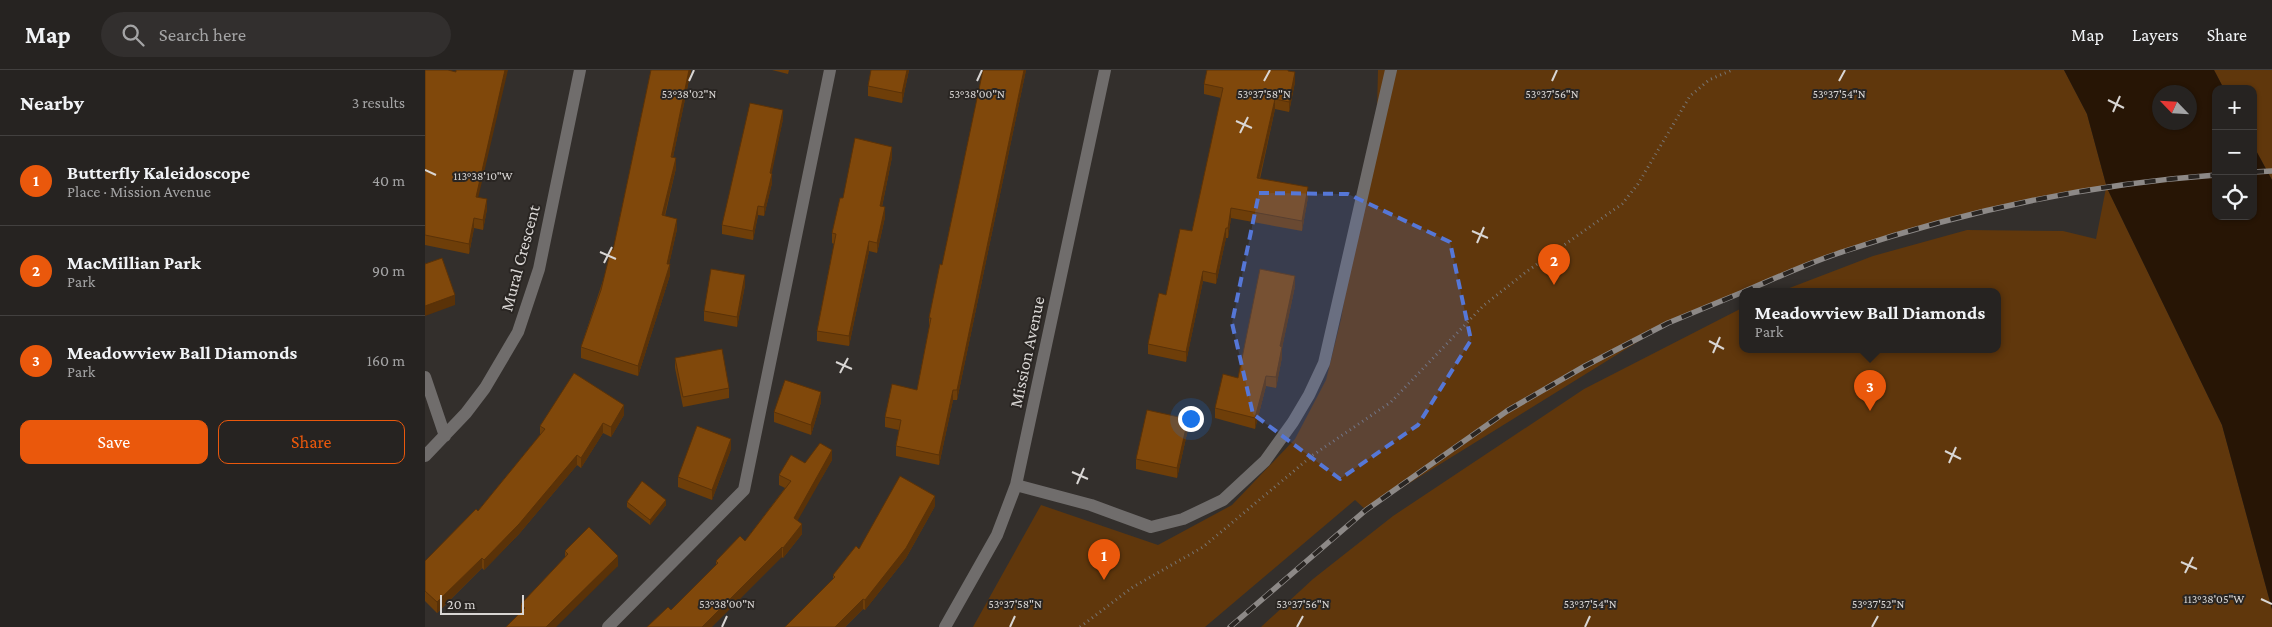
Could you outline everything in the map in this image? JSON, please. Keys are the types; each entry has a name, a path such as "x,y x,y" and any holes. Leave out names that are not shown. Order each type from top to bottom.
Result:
{"street":[{"name":"Mural Crescent","path":"425,456 467,413 502,362 518,332 530,301 539,269 580,70"},
{"path":"608,627 744,490 831,70"},
{"name":"Mission Avenue","path":"945,627 997,535 1017,485 1105,70"},
{"path":"1017,485 1091,505 1151,527 1183,519 1223,500 1265,461 1309,396 1325,363 1391,70"},
{"path":"425,377 445,436"}],"path":[{"path":"1080,627 1133,587 1203,547 1313,455 1391,402 1419,375 1453,336 1483,306 1526,272 1622,204 1647,168 1690,96 1709,80 1732,70"}],"highlighted area":[{"path":"1259,193 1348,194 1450,242 1471,340 1418,425 1340,479 1253,414 1232,323"}],"shaded area":[{"path":"1378,70 2064,70 2087,114 2107,188 2222,425 2272,609 2272,627 1261,627 1313,579 1393,516 1584,389 1739,310 1739,353 2001,353 2001,288 1789,288 1873,256 1967,230 2063,231 2096,239 2106,188 2054,195 1986,209 1843,251 1753,288 1739,288 1739,294 1668,323 1366,510 1355,500 1205,627 973,627 1041,505 1158,545 1232,505 1295,439 1326,380 1341,319 1377,111"},
{"path":"2064,70 2214,70 2222,85 2212,85 2212,220 2257,220 2257,152 2272,180 2272,609 2222,425 2107,188 2087,114"},
{"path":"2214,70 2272,70 2272,180 2257,152 2257,85 2222,85"}],"building":[{"path":"425,70 456,72 456,70 505,70 476,197 487,199 483,220 474,218 469,244 425,235"},
{"path":"651,70 689,70 671,157 676,158 662,215 677,219 667,264 670,264 638,366 581,347 601,290 611,249 613,250"},
{"path":"871,70 907,70 902,93 868,86"},
{"path":"983,70 1024,70 957,390 953,390 939,455 896,446 901,420 885,417 892,384 917,390 940,264 942,265"},
{"path":"1207,70 1288,70 1295,72 1289,102 1275,99 1257,178 1308,187 1302,221 1231,208 1228,228 1226,228 1216,274 1203,271 1186,352 1148,344 1159,293 1166,295 1180,229 1192,231 1223,88 1204,84"},
{"path":"750,103 783,110 770,173 772,174 764,207 758,206 753,231 722,225"},
{"path":"855,138 892,147 880,206 885,207 877,243 869,241 849,336 817,331 836,234 832,233 840,198 843,198"},
{"path":"442,258 455,295 425,306 425,264"},
{"path":"711,269 745,275 737,317 704,311"},
{"path":"1260,269 1295,276 1280,346 1282,347 1276,377 1266,376 1255,418 1215,408 1223,374 1238,378"},
{"path":"722,349 729,388 683,397 675,358"},
{"path":"574,373 624,405 611,427 603,423 581,458 577,455 519,524 484,560 482,558 437,602 425,591 425,561 476,509 478,511 545,429 540,426"},
{"path":"785,380 821,392 811,425 774,412"},
{"path":"1147,410 1188,419 1177,468 1136,459"},
{"path":"697,426 731,439 712,490 678,477"},
{"path":"820,443 832,450 794,518 802,524 783,548 702,627 647,627 668,607 671,610 718,563 716,561 740,536 745,541 791,481 779,475 791,455 805,463"},
{"path":"900,476 935,496 906,548 865,600 863,599 835,627 785,627 835,577 833,575 856,546 859,549"},
{"path":"642,481 666,500 650,520 627,502"},
{"path":"589,527 618,556 546,627 506,627 525,608 521,604 568,554 565,551"}],"railway":[{"path":"2257,172 2272,171"},
{"path":"1752,288 1832,255 1982,212 2074,192 2169,179 2212,175"},
{"path":"1230,627 1366,510 1507,411 1585,366 1668,323 1739,294"}],"place":[{"name":"MacMillian Park","path":"1554,285"},
{"name":"Meadowview Ball Diamonds","path":"1870,411"},
{"name":"Butterfly Kaleidoscope","path":"1104,580"}]}
